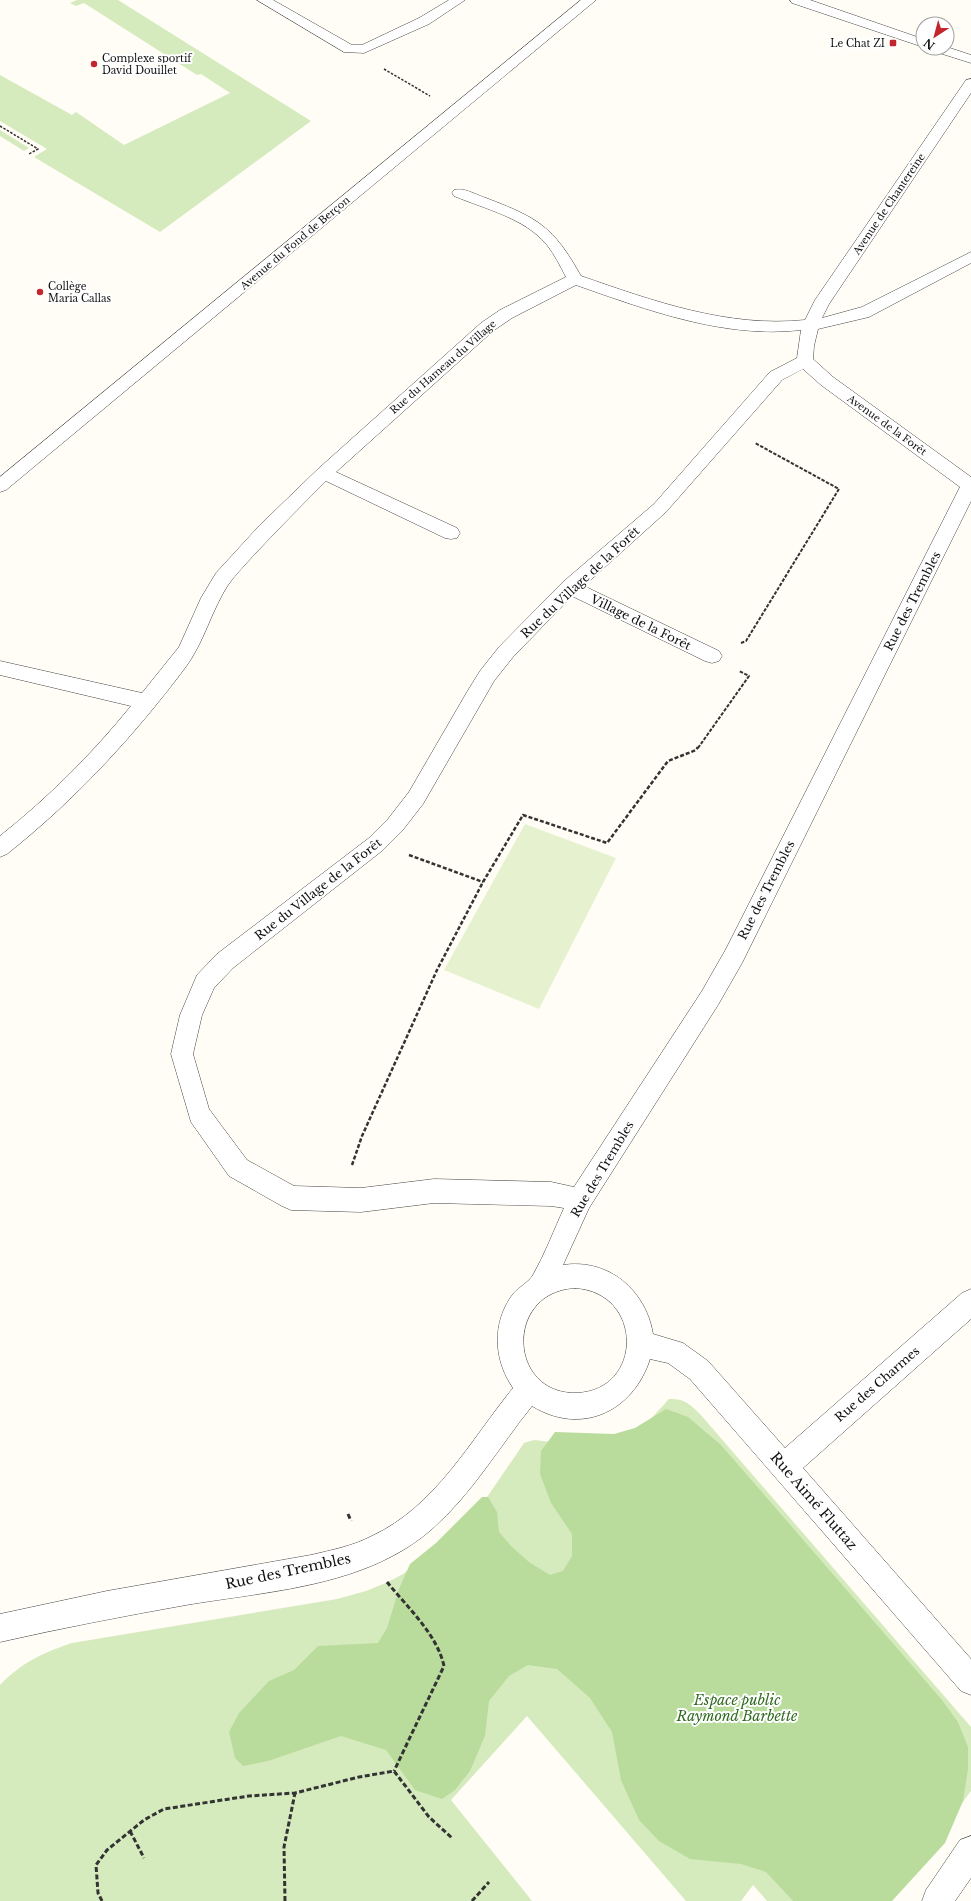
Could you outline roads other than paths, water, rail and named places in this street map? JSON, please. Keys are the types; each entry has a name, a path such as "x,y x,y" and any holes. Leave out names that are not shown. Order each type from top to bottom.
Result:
{"street":[{"path":"264,0 349,49 364,49 424,22 458,0"},
{"name":"Avenue du Fond de Berçon","path":"0,486 589,0"},
{"path":"797,0 915,40"},
{"path":"955,54 971,59"},
{"name":"Avenue de Chantereine","path":"805,361 805,348 810,326 820,304 971,83"},
{"path":"459,193 536,227 548,237 559,251 575,279 646,304 701,319 742,325 810,326 864,312 971,257"},
{"name":"Rue du Hameau du Village","path":"0,848 23,830 89,768 115,740 187,650 210,598 223,578 266,530 324,473 487,327 506,314 575,279"},
{"name":"Rue du Village de la Forêt","path":"580,1200 551,1194 434,1190 361,1200 291,1198 238,1168 199,1114 182,1054 190,1015 205,982 225,961 376,844 395,825 416,798 487,676 530,625 570,587 660,508 776,376 805,361"},
{"name":"Avenue de la Forêt","path":"805,361 827,381 971,486"},
{"path":"324,473 451,533"},
{"name":"Rue des Trembles","path":"542,1283 580,1200 710,998 734,956 971,486"},
{"name":"Village de la Forêt","path":"570,587 712,656"},
{"path":"0,668 146,702"},
{"path":"579,1275 599,1280 616,1291 629,1306 638,1324 641,1344 638,1365 627,1384 611,1398 591,1405 569,1406 548,1400 530,1387 519,1371 512,1354 510,1335 515,1314 526,1296 542,1283 559,1276 579,1275"},
{"name":"Rue des Charmes","path":"784,1467 971,1302"},
{"name":"Rue Aimé Fluttaz","path":"641,1344 674,1352 700,1370 971,1681"},
{"name":"Rue des Trembles","path":"0,1628 74,1610 303,1570 367,1553 403,1535 439,1505 530,1387"},
{"path":"937,1901 971,1851"}],"place":[{"name":"Le Chat ZI","path":"893,43"},
{"name":"Complexe sportif David Douillet","path":"94,64"},
{"name":"Collège Maria Callas","path":"40,292"}],"park label":[{"name":"Espace public Raymond Barbette","path":"737,1708"}]}
